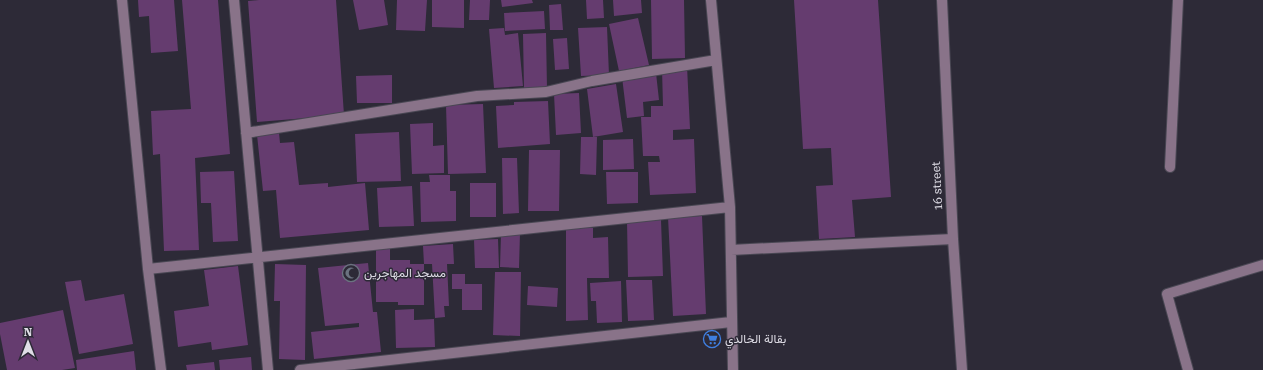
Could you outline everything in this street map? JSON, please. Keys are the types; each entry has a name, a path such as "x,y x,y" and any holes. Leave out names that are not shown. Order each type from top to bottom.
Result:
{"street":[{"path":"122,0 148,269 161,370"},
{"path":"234,0 268,370"},
{"path":"711,0 730,207 733,370"},
{"name":"16 street","path":"942,0 953,239 962,370"},
{"path":"1170,167 1178,0"},
{"path":"246,133 477,96 546,92 592,81 716,60"},
{"path":"148,269 730,207"},
{"path":"731,250 953,239"},
{"path":"1188,370 1167,294 1263,265"},
{"path":"300,370 731,322"}],"building":[{"path":"138,0 174,0 178,51 151,53 149,16 139,17"},
{"path":"182,0 218,0 230,154 195,158 199,250 164,251 160,154 153,155 151,111 191,109"},
{"path":"336,0 344,115 257,122 248,1"},
{"path":"353,0 384,0 388,25 359,30"},
{"path":"397,0 427,0 425,31 396,30"},
{"path":"432,0 464,0 464,28 432,27"},
{"path":"470,0 490,0 489,20 469,20"},
{"path":"501,0 532,0 533,3 502,7"},
{"path":"586,0 603,0 604,18 587,19"},
{"path":"613,0 641,0 642,13 614,16"},
{"path":"651,0 684,0 685,58 652,59"},
{"path":"794,0 878,0 891,197 852,200 855,237 819,239 816,186 833,185 831,148 803,149"},
{"path":"561,4 563,30 550,30 549,5"},
{"path":"544,11 545,29 505,31 504,13"},
{"path":"638,18 649,65 619,71 609,24"},
{"path":"607,27 609,75 581,76 578,28"},
{"path":"504,28 505,35 518,33 523,86 494,88 489,29"},
{"path":"546,33 547,89 524,89 523,34"},
{"path":"567,38 569,69 555,70 553,39"},
{"path":"687,66 690,129 673,130 673,140 694,139 696,193 650,195 648,162 660,162 659,156 643,156 641,117 651,117 651,106 663,106 662,69"},
{"path":"656,73 659,100 643,102 644,116 627,118 622,77"},
{"path":"392,75 392,103 357,103 356,76"},
{"path":"616,84 623,132 593,137 587,89"},
{"path":"579,93 581,133 556,135 554,94"},
{"path":"548,101 550,144 498,148 496,106 514,105 514,102"},
{"path":"483,104 486,173 448,174 446,105"},
{"path":"433,123 433,146 444,145 444,173 412,174 410,124"},
{"path":"399,132 401,181 357,182 355,134"},
{"path":"279,133 280,143 294,142 299,185 328,183 328,187 365,183 369,230 280,238 276,190 263,191 257,135"},
{"path":"581,137 597,137 596,175 580,174"},
{"path":"633,139 634,169 603,170 603,140"},
{"path":"529,150 560,150 559,211 528,211"},
{"path":"502,158 517,158 519,213 503,214"},
{"path":"234,171 238,241 213,242 211,203 201,203 200,172"},
{"path":"606,172 638,172 638,203 607,204"},
{"path":"429,175 450,175 450,191 456,191 456,221 421,222 420,182 430,182"},
{"path":"470,183 496,183 496,217 470,217"},
{"path":"412,186 414,226 379,227 377,188"},
{"path":"702,216 706,314 673,316 668,217"},
{"path":"661,220 663,276 628,277 627,221"},
{"path":"566,228 593,228 593,238 608,237 609,278 587,278 588,320 566,321"},
{"path":"520,233 519,268 500,267 501,234"},
{"path":"498,239 499,268 475,268 474,240"},
{"path":"453,244 454,264 447,264 449,306 444,306 445,317 435,318 432,264 424,264 423,246"},
{"path":"376,249 390,249 390,260 410,260 410,264 424,264 424,305 398,305 398,302 376,302"},
{"path":"368,263 373,312 377,312 381,352 314,359 311,332 359,327 359,323 325,326 318,268"},
{"path":"275,264 306,265 305,360 279,359 280,301 274,301"},
{"path":"238,266 248,345 212,350 211,342 178,347 174,311 209,306 204,270"},
{"path":"495,272 521,272 520,336 493,335"},
{"path":"452,274 465,274 465,284 482,284 482,310 462,310 462,289 452,289"},
{"path":"81,280 85,301 124,294 133,344 79,354 65,282"},
{"path":"626,280 652,280 654,320 628,321"},
{"path":"621,281 622,322 597,323 596,301 591,301 590,283"},
{"path":"528,286 558,288 557,307 527,305"},
{"path":"414,309 414,320 434,319 435,347 396,348 395,310"},
{"path":"63,310 75,368 62,370 7,370 0,334 0,323"},
{"path":"134,351 136,370 77,370 76,360"},
{"path":"251,357 252,370 220,370 219,360"},
{"path":"214,362 215,370 187,370 186,365"}],"place":[{"name":"مسجد المهاجرين","path":"351,273"},
{"name":"بقالة الخالدي","path":"712,339"}]}
